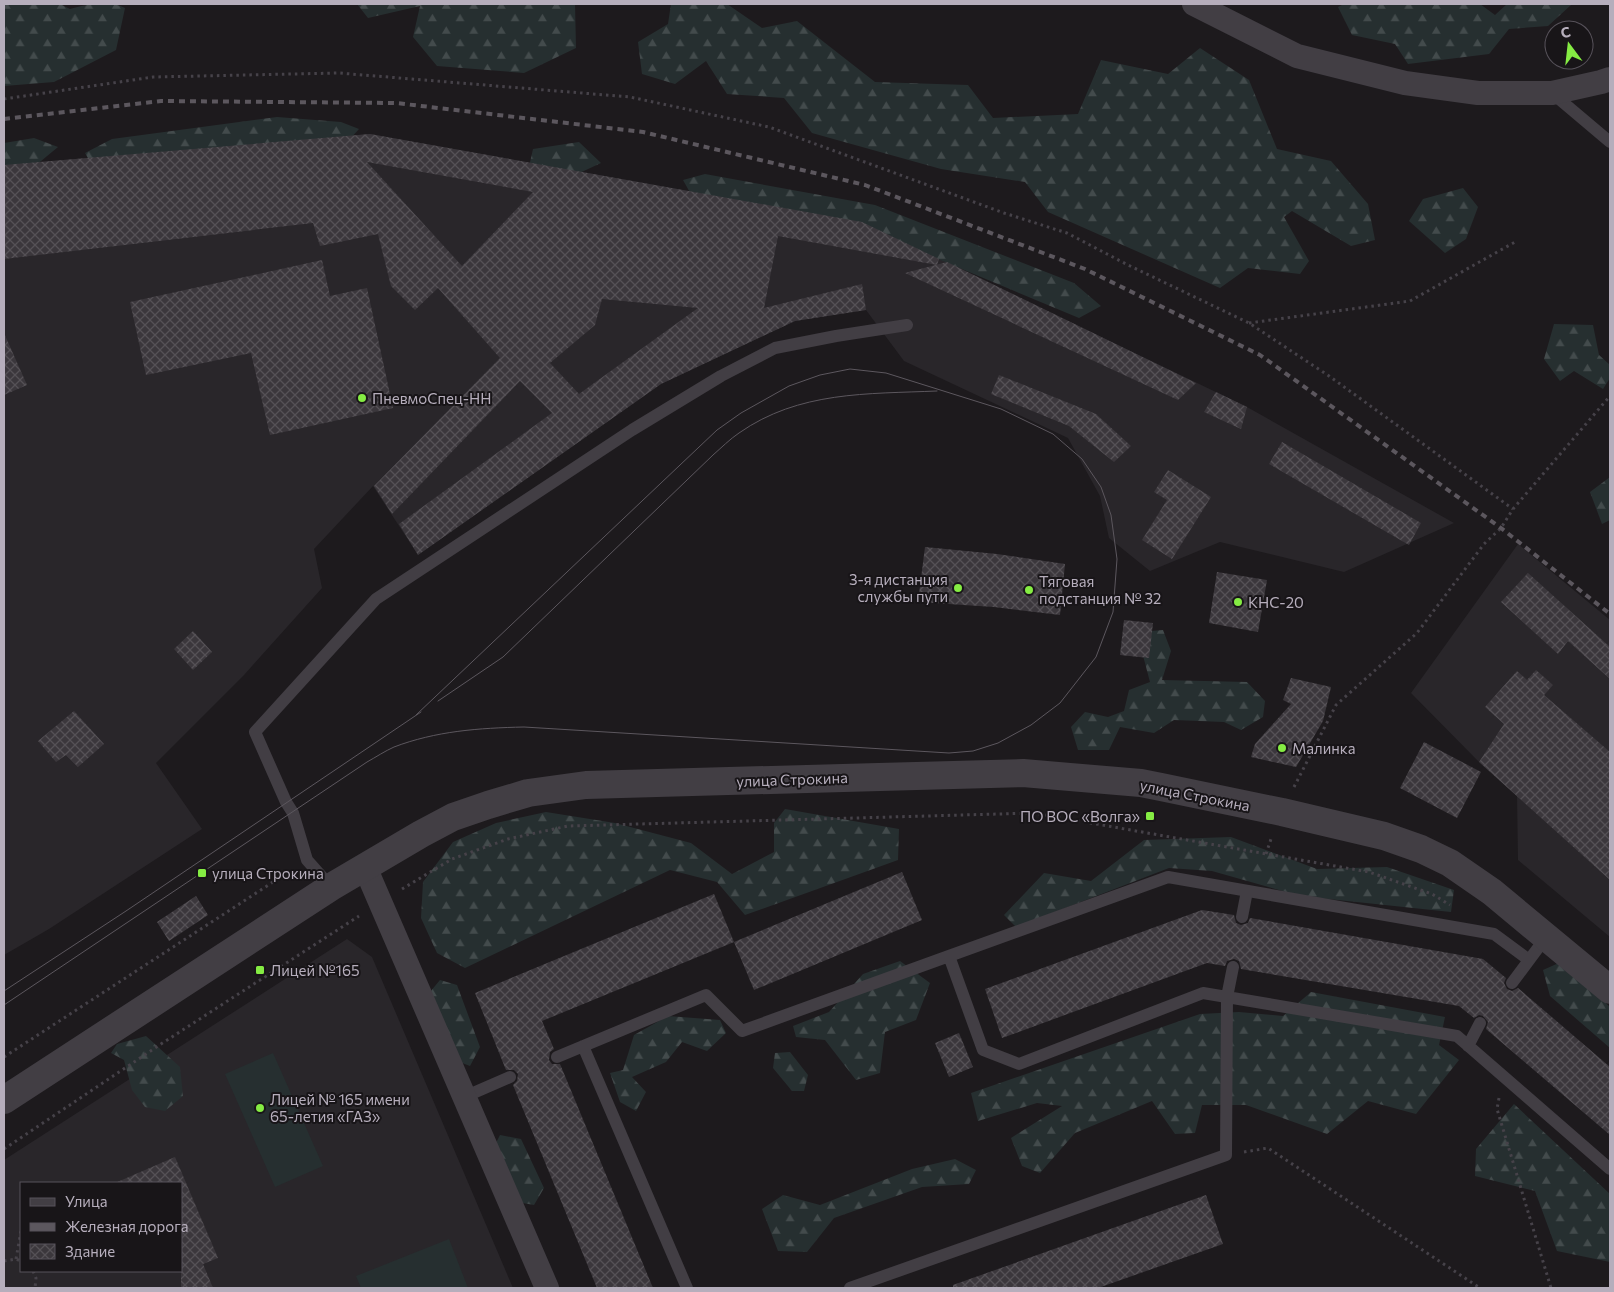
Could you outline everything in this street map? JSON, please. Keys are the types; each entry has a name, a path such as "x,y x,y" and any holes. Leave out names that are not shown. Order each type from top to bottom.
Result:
{"street":[{"path":"1194,4 1297,56 1405,83 1478,93 1552,93 1601,82 1610,78"},
{"name":"улица Строкина","path":"4,1100 331,886 421,834 453,817 528,793 586,785 1024,773 1141,783 1282,812 1384,836 1421,849 1450,863 1492,892 1610,990"},
{"path":"365,867 547,1288"}],"lane":[{"path":"1552,93 1610,142"},
{"path":"331,886 307,860 293,812 286,802 255,732 376,598 632,430 721,376 775,348 907,325"},
{"path":"558,1057 706,995 742,1031 1168,877 1494,934 1528,960"},
{"path":"1242,916 1247,891"},
{"path":"1512,982 1547,936"},
{"path":"949,956 983,1050 1019,1064 1203,993 1457,1036 1610,1170"},
{"path":"850,1288 1226,1155 1227,998 1233,968"},
{"path":"1468,1046 1480,1023"},
{"path":"583,1046 687,1288"},
{"path":"464,1097 510,1077"}],"path":[{"path":"4,99 153,77 339,73 630,98 770,127 1004,213 1066,233 1248,323 1329,376 1513,509"},
{"path":"1248,323 1410,301 1516,242"},
{"path":"1266,854 1282,812 1336,705 1417,633 1484,544 1500,528 1513,509 1610,396"},
{"path":"4,1149 161,1044 452,859 508,839 568,826 1034,813 1369,872 1432,894 1455,909"},
{"path":"4,1057 307,860"},
{"path":"1502,1075 1497,1109 1551,1288"},
{"path":"1226,1155 1268,1148 1480,1288"},
{"path":"16,1259 20,1237"},
{"path":"4,1261 16,1259 20,1261"},
{"path":"33,1272 36,1278 35,1288"}],"shaded area":[{"path":"370,134 862,222 1247,407 1454,523 1344,572 1220,542 1150,571 1109,538 1100,496 1068,438 904,361 866,310 795,321 661,384 418,555 373,486 314,549 322,588 244,675 156,763 202,829 49,929 4,955 4,165"},
{"path":"1518,544 1610,620 1610,937 1518,860 1517,795 1479,762 1411,693"},
{"name":"Лицей № 165 имени 65-летия «ГАЗ»","path":"347,939 372,957 513,1288 4,1288 4,1160"}],"green space":[{"path":"4,4 60,4 70,9 98,4 113,4 125,8 116,50 54,82 4,86"},
{"path":"357,4 575,4 576,48 524,73 437,66 413,37 420,6 368,18"},
{"path":"671,4 727,4 762,28 797,21 875,82 968,85 993,118 1078,114 1101,60 1168,74 1200,48 1249,80 1277,149 1331,161 1368,204 1375,240 1351,246 1292,211 1284,217 1309,261 1300,274 1248,268 1220,288 1048,212 1025,182 941,169 812,133 784,98 727,94 706,61 675,84 642,74 638,42 668,24"},
{"path":"1344,4 1480,4 1495,15 1507,4 1571,5 1555,20 1544,20 1544,26 1509,29 1489,54 1408,64 1395,44 1352,35 1338,7"},
{"path":"277,117 341,122 359,129 348,141 92,165 85,153 112,139"},
{"path":"34,138 58,147 35,166 4,172 4,143"},
{"path":"579,142 601,163 573,176 529,167 533,149"},
{"path":"705,174 875,205 1074,283 1101,306 1079,318 859,226 693,198 683,180"},
{"path":"1463,188 1478,207 1466,239 1445,253 1409,221 1423,199"},
{"path":"1554,324 1593,325 1599,355 1610,365 1610,378 1603,389 1574,371 1560,381 1544,359"},
{"path":"1610,477 1610,520 1602,524 1590,492"},
{"path":"1163,630 1171,651 1162,680 1247,682 1265,701 1263,717 1241,730 1224,722 1174,720 1154,733 1120,727 1109,750 1078,750 1071,727 1085,712 1108,717 1124,711 1129,690 1150,682 1141,648 1151,631"},
{"path":"785,809 899,829 898,860 745,915 717,882 670,870 465,968 437,953 421,918 423,882 453,842 496,823 546,812 615,823 691,843 732,874 774,852 774,823"},
{"path":"1231,837 1317,869 1387,867 1454,890 1451,912 1300,896 1212,871 1169,868 1016,927 1004,915 1044,873 1091,881 1144,840"},
{"path":"900,961 930,983 916,1020 885,1032 880,1073 856,1080 825,1040 796,1037 793,1026 829,1012 863,974"},
{"path":"1561,962 1610,1007 1610,1048 1550,996 1543,970"},
{"path":"440,980 457,985 480,1047 470,1066 457,1061 430,992"},
{"path":"1311,992 1445,1017 1439,1045 1459,1060 1416,1114 1368,1101 1327,1134 1246,1105 1202,1105 1195,1133 1175,1134 1152,1101 1075,1133 1040,1173 1022,1166 1011,1138 1062,1106 1037,1103 978,1121 971,1093 1200,1014 1239,1012 1283,1016"},
{"path":"668,1016 720,1020 726,1033 707,1051 682,1042 666,1062 632,1077 646,1092 636,1111 620,1102 610,1073 623,1070 634,1035"},
{"path":"146,1036 180,1067 183,1096 165,1111 145,1107 132,1090 124,1060 111,1053 117,1044"},
{"path":"790,1052 808,1075 804,1091 792,1091 773,1068 775,1053"},
{"path":"273,1053 323,1166 275,1187 225,1074"},
{"path":"1514,1104 1610,1194 1610,1262 1557,1251 1535,1191 1475,1176 1476,1149"},
{"path":"500,1135 521,1139 544,1188 534,1205 517,1202 492,1151"},
{"path":"955,1159 976,1170 969,1184 922,1187 834,1218 807,1252 778,1251 762,1209 783,1195 820,1205 912,1169"},
{"path":"449,1239 468,1288 361,1288 356,1276"}],"building":[{"path":"370,134 862,222 939,259 937,265 778,236 764,308 862,284 866,310 795,321 661,384 418,555 399,524 552,413 520,381 392,514 374,486 500,358 438,288 415,310 391,286 378,234 320,246 313,223 4,259 4,165","holes":["367,162 533,192 462,266","602,299 698,308 579,394 550,363 595,325"]},
{"path":"322,260 330,296 367,288 393,408 270,435 251,353 146,375 130,302"},
{"path":"947,262 1196,383 1178,400 905,273"},
{"path":"4,333 27,385 4,395"},
{"path":"999,375 1096,414 1131,446 1114,462 1069,426 991,394"},
{"path":"1216,392 1247,407 1241,429 1204,412"},
{"path":"1282,442 1421,523 1409,545 1269,464"},
{"path":"1168,470 1211,497 1172,559 1142,540 1167,500 1154,492"},
{"path":"925,547 997,554 1065,564 1060,615 994,607 918,602"},
{"name":"КНС-20","path":"1217,572 1267,580 1258,632 1209,623"},
{"path":"1528,573 1610,647 1610,679 1568,641 1558,654 1501,602"},
{"path":"1124,620 1153,623 1149,658 1120,655"},
{"path":"193,631 212,652 193,670 174,649"},
{"path":"1536,670 1553,685 1544,695 1610,752 1610,880 1479,762 1504,724 1485,707 1517,671 1527,680"},
{"path":"1291,678 1331,687 1323,721 1296,767 1251,757 1255,744 1291,704 1283,700"},
{"path":"74,711 104,744 78,767 66,755 56,762 38,741"},
{"path":"1424,742 1481,772 1457,818 1400,788"},
{"path":"902,872 922,920 754,990 734,942"},
{"path":"714,894 734,942 542,1021 554,1049 550,1052 549,1060 552,1064 560,1064 653,1288 597,1288 513,1085 517,1081 518,1074 514,1070 506,1070 475,993"},
{"path":"196,896 208,915 169,941 157,922"},
{"path":"1202,910 1234,915 1236,923 1241,925 1248,923 1250,918 1483,959 1506,978 1504,983 1507,989 1512,991 1518,988 1610,1067 1610,1135 1486,1029 1488,1022 1483,1016 1479,1015 1474,1018 1459,1006 1241,969 1239,961 1234,959 1227,961 1225,966 1207,963 1002,1038 985,989"},
{"path":"959,1033 973,1067 949,1077 935,1043"},
{"path":"175,1157 218,1258 203,1264 213,1288 181,1288 182,1182 117,1182"},
{"path":"1206,1195 1223,1244 1098,1288 953,1288 953,1285"}],"tram line":[{"path":"4,1005 367,762 394,747 426,737 491,728 524,727 949,753 973,751 998,743 1031,725 1060,703 1096,657 1113,612 1117,559 1111,515 1101,487 1082,459 1053,434 1001,409 886,373 850,369 820,375 789,386 741,413 717,430 416,715"},
{"path":"438,701 503,657 713,455 739,433 762,419 785,409 810,402 834,397 937,391"},
{"path":"4,991 421,712"}],"railway":[{"path":"4,119 161,101 396,103 643,132 865,185 1085,269 1260,355 1501,528 1610,614"}],"place":[{"name":"ПневмоСпец-НН","path":"362,398"},
{"name":"3-я дистанция службы пути","path":"958,588"},
{"name":"Тяговая подстанция № 32","path":"1029,590"},
{"name":"КНС-20","path":"1238,602"},
{"name":"Малинка","path":"1282,748"},
{"name":"ПО ВОС «Волга»","path":"1150,816"},
{"name":"улица Строкина","path":"202,873"},
{"name":"Лицей №165","path":"260,970"},
{"name":"Лицей № 165 имени 65-летия «ГАЗ»","path":"260,1108"}]}
